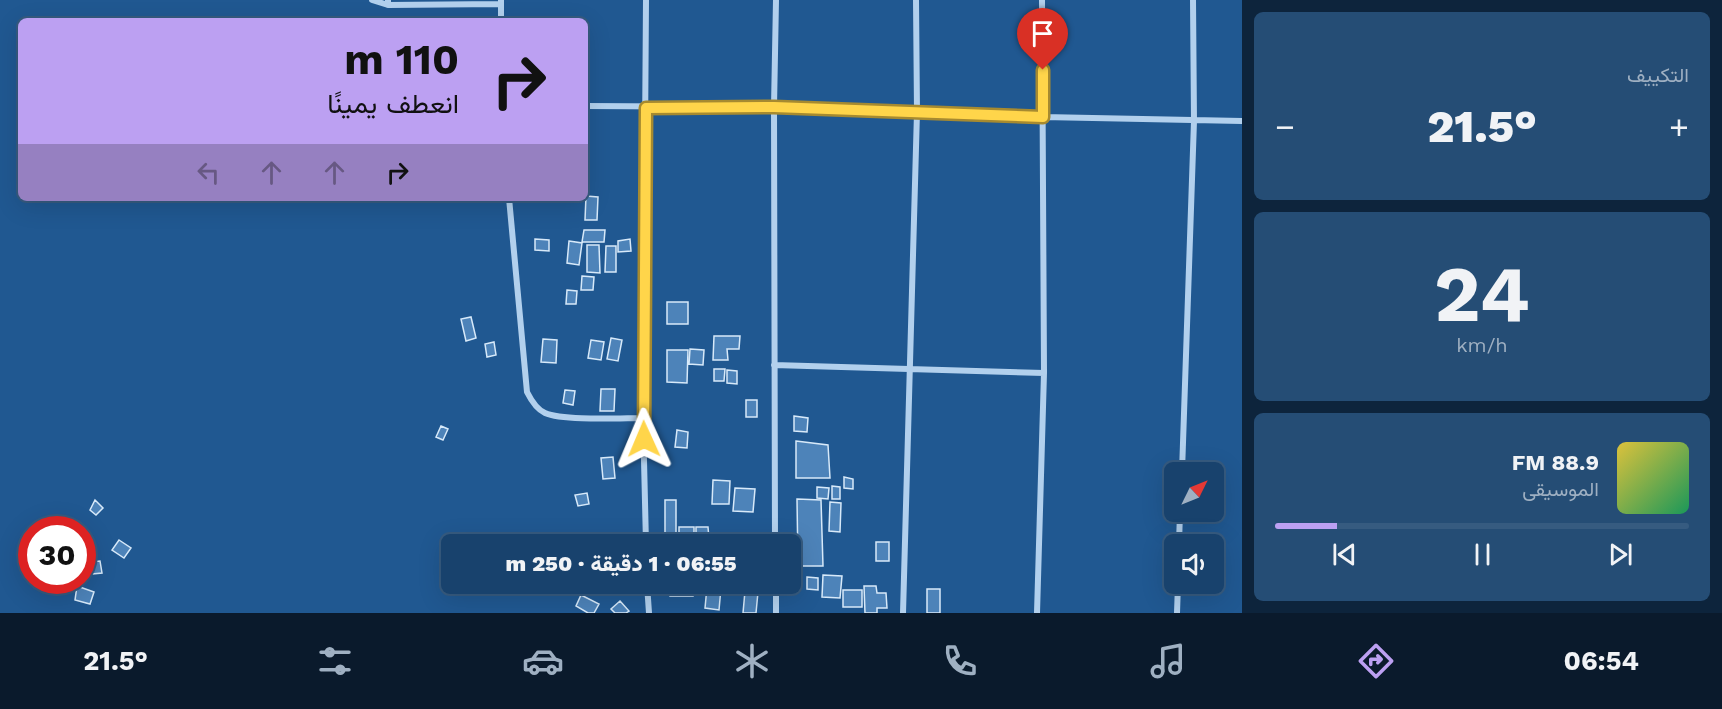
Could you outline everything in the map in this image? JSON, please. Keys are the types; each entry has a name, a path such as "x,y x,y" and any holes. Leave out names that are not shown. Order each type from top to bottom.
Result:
{"street":[{"path":"372,0 388,3 501,2 501,18"},
{"path":"646,0 644,418 646,534"},
{"path":"775,534 776,0"},
{"path":"903,613 917,112 916,0"},
{"path":"1037,613 1044,373 1042,0"},
{"path":"1182,462 1194,121 1193,0"},
{"path":"588,106 774,107 1043,117 1242,121"},
{"path":"510,201 527,392 532,402 543,413 557,417 644,418"},
{"path":"774,365 1044,373"},
{"path":"648,594 649,613"},
{"path":"776,594 776,613"},
{"path":"1177,613 1178,594"}],"building":[{"path":"588,196 598,197 597,220 585,220"},
{"path":"584,230 605,230 604,242 582,242"},
{"path":"535,239 549,240 549,251 535,250"},
{"path":"630,239 631,251 618,252 618,241"},
{"path":"569,241 582,243 579,265 567,263"},
{"path":"587,245 599,245 600,273 587,272"},
{"path":"606,246 616,246 616,272 605,272"},
{"path":"582,276 594,277 593,290 581,290"},
{"path":"567,290 577,291 576,304 566,304"},
{"path":"667,302 688,302 688,324 667,324"},
{"path":"471,317 476,338 466,341 461,319"},
{"path":"714,336 740,336 739,349 727,349 728,360 713,360"},
{"path":"611,338 622,340 618,361 607,359"},
{"path":"543,339 557,340 556,363 541,362"},
{"path":"591,340 604,342 601,360 588,358"},
{"path":"494,342 496,355 487,357 485,344"},
{"path":"690,349 704,350 703,365 689,364"},
{"path":"667,350 688,350 687,383 667,382"},
{"path":"714,369 725,369 724,381 714,381"},
{"path":"727,370 737,371 737,384 727,383"},
{"path":"601,389 615,389 614,411 600,411"},
{"path":"565,390 575,391 573,405 563,403"},
{"path":"746,400 757,400 757,417 746,417"},
{"path":"794,416 808,418 807,432 794,431"},
{"path":"441,426 448,429 443,440 436,437"},
{"path":"677,430 688,432 687,448 675,447"},
{"path":"796,441 828,445 830,478 796,478"},
{"path":"613,457 615,478 603,479 601,458"},
{"path":"844,477 853,479 853,489 844,488"},
{"path":"713,480 730,481 729,504 712,504"},
{"path":"832,486 840,487 840,499 832,499"},
{"path":"817,487 829,488 828,499 817,498"},
{"path":"735,488 755,489 753,512 733,511"},
{"path":"587,493 589,504 578,506 575,495"},
{"path":"797,499 821,500 823,566 801,566 801,534 798,534"},
{"path":"95,500 103,508 96,515 90,510"},
{"path":"665,500 676,500 676,533 665,533"},
{"path":"830,502 841,503 840,532 829,531"},
{"path":"679,527 694,527 694,534 679,534"},
{"path":"696,527 708,527 709,534 696,534"},
{"path":"119,540 131,548 124,558 112,550"},
{"path":"876,542 889,542 889,561 876,561"},
{"path":"96,561 100,561 102,573 96,574"},
{"path":"823,575 842,576 840,598 822,597"},
{"path":"807,577 818,578 818,590 807,589"},
{"path":"864,586 876,586 877,593 886,593 887,608 877,608 877,613 865,613"},
{"path":"927,589 940,589 940,613 927,613"},
{"path":"843,590 862,590 862,607 843,607"},
{"path":"76,594 93,594 90,604 75,600"},
{"path":"670,594 693,594 693,596 670,596"},
{"path":"706,594 720,594 719,610 705,608"},
{"path":"745,594 758,594 756,613 743,613"},
{"path":"581,595 599,604 594,613 588,613 576,606"},
{"path":"620,601 629,611 615,613 611,609"}],"route":[{"path":"644,439 646,108 774,107 1043,117 1043,70"}]}
